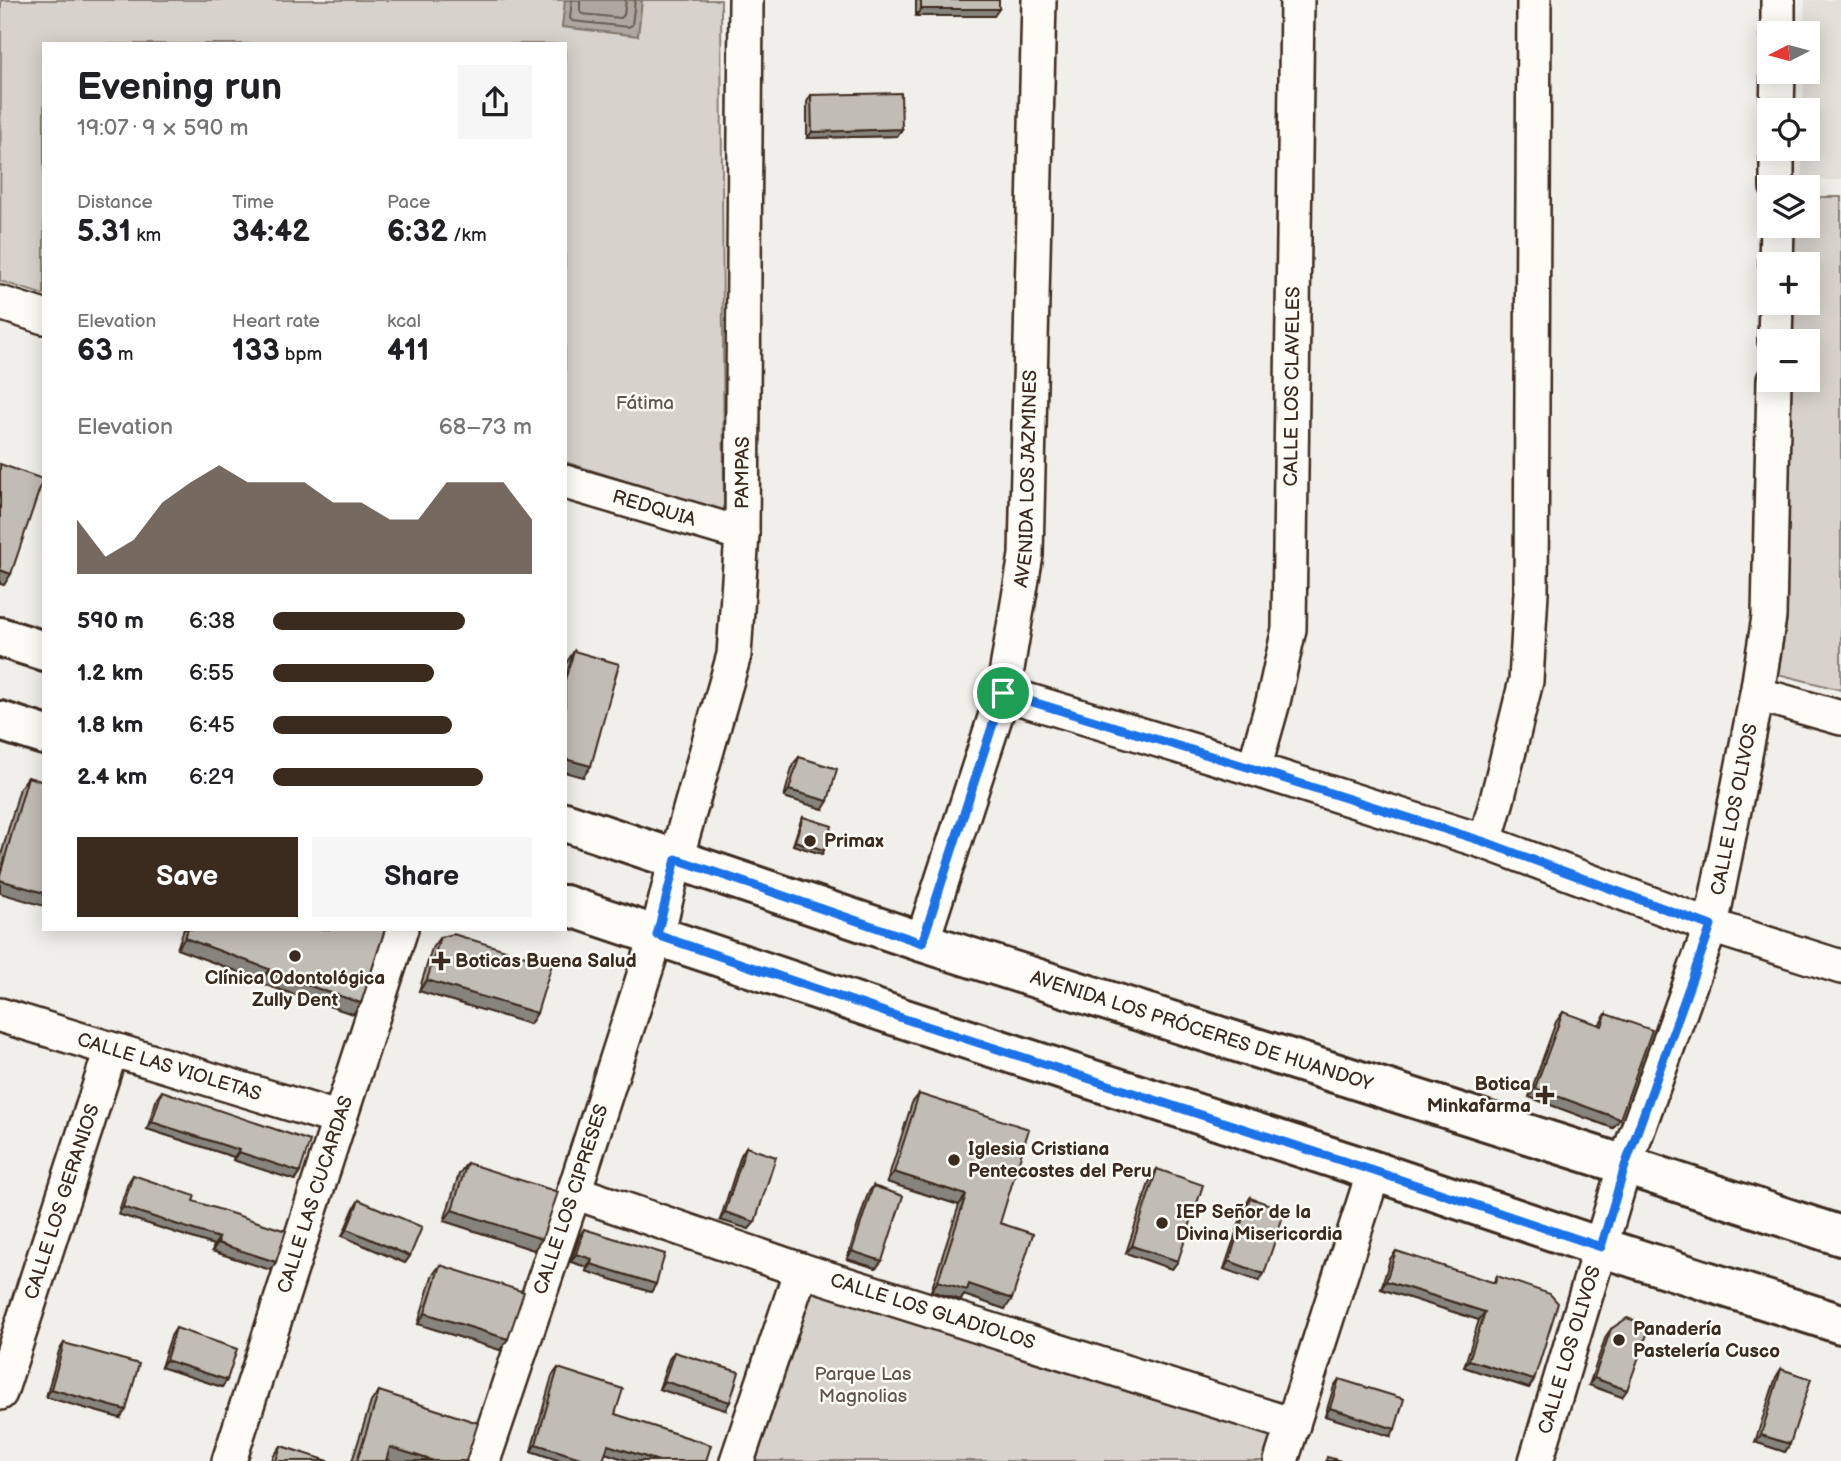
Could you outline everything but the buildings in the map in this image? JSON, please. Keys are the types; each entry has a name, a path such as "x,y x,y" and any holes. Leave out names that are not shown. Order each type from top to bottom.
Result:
{"main road":[{"path":"0,637 42,650"},
{"path":"0,721 42,734"},
{"name":"AVENIDA LOS PRÓCERES DE HUANDOY","path":"567,823 922,943 1841,1236"},
{"path":"567,906 905,1019 1841,1324"}],"street":[{"name":"PAMPAS","path":"657,935 734,655 741,534 746,0"},
{"name":"AVENIDA LOS JAZMINES","path":"922,943 1003,693 1027,555 1039,0"},
{"name":"CALLE LOS CLAVELES","path":"1254,769 1273,702 1289,629 1297,0"},
{"path":"1485,842 1526,681 1531,579 1534,0"},
{"path":"1778,0 1778,21"},
{"path":"0,303 42,316"},
{"name":"CALLE LOS OLIVOS","path":"1536,1461 1625,1166 1711,926 1757,694 1769,617 1774,392"},
{"name":"REDQUIA","path":"567,483 741,534"},
{"path":"1003,693 1485,842 1711,926 1841,967"},
{"path":"1757,694 1841,718"},
{"name":"CALLE LAS CUCARDAS","path":"229,1461 400,931"},
{"name":"CALLE LOS CIPRESES","path":"483,1461 657,935"},
{"name":"CALLE LAS VIOLETAS","path":"0,1015 340,1119"},
{"name":"CALLE LOS GERANIOS","path":"0,1393 111,1050"},
{"path":"1281,1461 1374,1171"},
{"name":"CALLE LOS GLADIOLOS","path":"574,1192 801,1270 1293,1425"},
{"path":"737,1461 801,1270"}],"shaded area":[{"path":"1805,0 1841,0 1841,180 1820,181 1820,175 1802,175 1802,161 1820,161 1820,98 1803,98 1804,84 1820,84 1820,21 1804,21"}],"green space":[{"name":"Fátima","path":"1,0 721,0 724,512 567,463 567,42 42,42 42,294 0,281"},
{"path":"1820,197 1841,197 1841,690 1778,674 1787,618 1789,392 1820,392 1820,329 1789,329 1790,315 1820,315 1820,252 1790,252 1790,238 1820,238"},
{"name":"Parque Las Magnolias","path":"813,1288 1272,1436 1264,1461 756,1461"}],"water":[{"path":"565,0 642,0 638,36 562,27"}],"place":[{"name":"Primax","path":"810,841"},
{"name":"Clínica Odontológica Zully Dent","path":"295,956"},
{"name":"Boticas Buena Salud","path":"441,961"},
{"name":"Botica Minkafarma","path":"1545,1095"},
{"name":"Iglesia Cristiana Pentecostes del Peru","path":"954,1160"},
{"name":"IEP Señor de la Divina Misericordia","path":"1162,1223"},
{"name":"Panadería Pastelería Cusco","path":"1619,1340"}],"route":[{"path":"1003,693 1485,842 1711,926 1625,1166 1601,1247 657,935 676,859 922,943 1003,693"}]}
